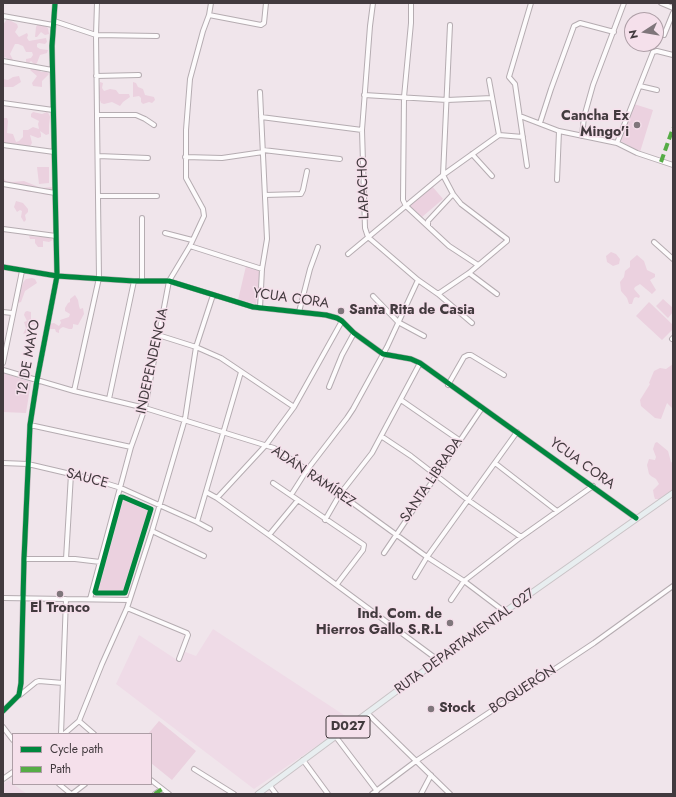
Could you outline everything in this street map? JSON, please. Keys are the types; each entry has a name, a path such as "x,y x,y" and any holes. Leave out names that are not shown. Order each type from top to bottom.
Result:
{"main road":[{"name":"RUTA DEPARTAMENTAL 027","path":"258,794 438,660 673,493"}],"street":[{"name":"12 DE MAYO","path":"20,695 30,425 36,380 57,276 52,70 55,3"},
{"path":"74,391 99,278 96,76 97,3"},
{"name":"INDEPENDENCIA","path":"90,599 131,447 145,408 169,281 190,246 201,223 204,212 186,178 185,156 190,79 209,15 211,3"},
{"path":"209,15 261,25 264,23 266,3"},
{"name":"LAPACHO","path":"373,3 362,130 365,228 368,237 418,280 438,294 472,323"},
{"path":"411,3 411,23 404,97 403,200 406,206 449,246 478,265"},
{"path":"527,166 515,84 509,77 509,73 531,3"},
{"path":"582,136 584,117 593,85 624,3"},
{"path":"661,3 673,8"},
{"path":"664,35 673,13"},
{"path":"3,16 53,23 96,34 157,36"},
{"path":"540,123 550,89 574,26 580,23 614,32"},
{"path":"438,294 469,273 507,241 507,239 461,204 453,194 443,175 450,25"},
{"path":"617,143 653,52 657,51 673,55"},
{"path":"3,61 52,70"},
{"path":"96,76 139,75"},
{"path":"489,80 499,135"},
{"path":"640,86 657,90"},
{"path":"260,92 268,239 262,269 260,308"},
{"path":"364,95 372,97 404,97 447,100 492,98"},
{"path":"3,103 53,110"},
{"path":"97,114 136,115 154,125"},
{"path":"520,116 559,131 617,143 637,153 673,165"},
{"path":"261,117 362,130"},
{"path":"557,180 559,131"},
{"path":"348,254 443,175 499,135 523,137"},
{"path":"3,146 54,152"},
{"path":"185,156 222,158 263,151 340,159"},
{"path":"472,154 492,176"},
{"path":"98,156 148,158"},
{"path":"265,195 301,194 307,171"},
{"path":"3,184 55,193"},
{"path":"428,226 428,220 453,194"},
{"path":"98,196 157,196"},
{"path":"142,218 142,281"},
{"path":"3,229 56,236"},
{"path":"165,233 192,240"},
{"path":"654,242 673,259"},
{"path":"190,246 262,269"},
{"path":"299,312 310,269 318,247"},
{"name":"YCUA CORA","path":"3,267 57,276 142,281 169,281 249,306 326,315 342,321 354,333 383,354 420,363 636,518"},
{"path":"3,363 12,313 22,271"},
{"path":"469,273 497,294"},
{"path":"109,400 134,280"},
{"path":"291,494 307,470 347,418 383,354 418,280"},
{"path":"65,733 79,721 127,608 160,505 185,419 196,347 213,295"},
{"path":"373,296 398,322 424,336"},
{"path":"3,312 12,313"},
{"path":"217,498 266,445 294,407 342,321"},
{"path":"329,387 342,355 354,333"},
{"path":"158,335 196,347 221,358 294,407"},
{"path":"448,384 464,357 468,355 471,355 504,375"},
{"path":"326,520 340,494 372,453 420,363"},
{"name":"ADÁN RAMÍREZ","path":"3,370 74,391 185,419 266,445 281,452 427,557 464,581 505,612"},
{"path":"197,522 241,372"},
{"path":"401,400 459,440"},
{"name":"SANTA LIBRADA","path":"384,553 482,408"},
{"path":"30,425 131,447"},
{"path":"415,577 427,557 517,432"},
{"path":"381,436 411,456 468,500 521,536"},
{"name":"SAUCE","path":"3,463 28,464 92,479 120,488 210,529"},
{"path":"495,463 557,511"},
{"path":"66,559 71,474"},
{"path":"273,483 364,545 364,548 337,584"},
{"path":"451,600 464,581 521,536 593,486"},
{"path":"206,492 217,498 337,584 438,660"},
{"path":"269,535 298,500"},
{"path":"152,531 204,556"},
{"path":"24,559 66,559 100,562"},
{"name":"BOQUERÓN","path":"372,794 416,761 594,643 673,586"},
{"path":"3,598 129,600"},
{"path":"61,733 66,600"},
{"path":"127,608 187,633 188,635 179,659"},
{"path":"3,710 36,682 63,683"},
{"path":"367,713 450,794"},
{"path":"79,721 93,733"},
{"path":"3,727 12,739"},
{"path":"336,737 377,790"},
{"path":"303,760 328,794"},
{"path":"194,769 234,794"},
{"path":"3,779 12,773"},
{"path":"421,794 432,775"},
{"path":"152,781 169,794"},
{"path":"60,785 71,794 84,785"},
{"path":"270,786 276,794"},
{"path":"155,794 162,788"}],"shaded area":[{"path":"7,19 17,24 18,27 15,32 19,37 27,33 27,38 29,41 46,38 47,42 45,44 39,43 37,44 37,47 48,50 47,53 40,55 35,65 31,61 29,63 26,62 26,59 31,58 33,55 32,52 26,52 23,46 18,44 15,44 10,54 14,62 9,62 6,57 3,58 3,25"},
{"path":"38,24 42,24 48,28 49,34 45,35 41,32 37,37 35,37 36,27"},
{"path":"32,68 41,72 47,72 49,74 42,81 42,87 33,86 32,83 37,76 30,70"},
{"path":"19,76 21,82 13,87 3,87 3,79 8,80"},
{"path":"100,82 103,83 102,88 104,91 110,89 116,90 119,94 129,94 130,97 120,106 112,102 104,104 101,103 98,94"},
{"path":"133,82 136,83 138,87 143,89 145,95 154,97 155,100 152,103 149,102 143,104 139,96 133,97"},
{"name":"Cancha Ex Mingo'i","path":"634,104 653,110 640,152 619,140"},
{"path":"33,112 42,114 47,112 49,114 49,134 46,135 40,131 41,137 38,138 30,135 32,143 29,148 9,143 3,144 4,118 7,118 8,121 7,133 13,134 16,142 23,137 23,130 28,130 33,127 39,129 39,121 31,117"},
{"path":"37,167 49,167 49,183 39,184"},
{"path":"3,178 6,181 12,182 24,181 41,188 53,187 53,190 52,193 48,195 37,191 28,192 3,184"},
{"path":"432,186 443,199 422,217 410,206"},
{"path":"16,201 23,203 28,209 28,212 25,215 26,220 24,222 21,217 22,211 20,210 17,212 14,207"},
{"path":"29,236 47,236 53,240 49,242 43,241 43,247 38,247 35,243 35,239 30,239"},
{"path":"611,252 616,254 620,259 619,264 613,266 607,262 606,256"},
{"path":"637,255 644,261 647,270 655,274 655,277 650,280 656,290 652,294 640,284 634,289 640,296 639,298 634,298 632,304 629,304 627,298 621,291 620,282 624,277 625,271 630,267 630,261"},
{"path":"246,266 261,270 256,304 238,300"},
{"path":"32,278 35,279 37,283 25,291 21,302 18,303 20,290 24,281"},
{"path":"75,295 80,309 83,308 84,314 78,325 73,324 72,329 63,327 59,330 59,333 56,332 55,329 49,329 48,324 54,323 59,326 61,323 60,320 69,317 70,314 65,311 65,308 70,302 70,299"},
{"path":"663,299 673,308 673,312 668,318 656,306"},
{"path":"649,302 673,325 673,329 662,340 636,316"},
{"path":"27,311 31,312 31,320 37,323 35,325 29,325 26,333 23,334 26,328 24,322 27,321 24,315"},
{"path":"673,364 673,409 667,403 661,419 655,418 641,406 640,400 650,384 649,383 654,371 660,368 666,369"},
{"path":"3,373 31,382 26,413 3,412"},
{"path":"657,442 668,451 671,462 673,463 673,490 661,499 655,499 653,490 659,484 656,479 649,474 647,465 649,459 655,460 656,457 653,449 655,443"},
{"path":"121,494 153,507 126,595 94,595"},
{"path":"213,629 353,721 254,789 116,684 139,635 180,662 183,651 196,656"},
{"path":"159,721 196,751 172,780 152,764 152,733 149,733"},
{"path":"9,780 12,785 14,785 27,794 3,794 3,784"}],"marked path":[{"path":"661,162 673,128"},
{"path":"155,794 162,789"}],"cycle path":[{"path":"3,711 19,695 21,683 24,559 30,425 57,276 52,46 55,3"},
{"path":"3,267 57,276 134,281 169,281 253,307 326,315 337,318 354,333 383,354 411,359 420,363 636,518"},
{"path":"121,497 151,509 125,593 96,593 95,592 121,497"}],"place":[{"name":"Cancha Ex Mingo'i","path":"637,125"},
{"name":"Santa Rita de Casia","path":"341,311"},
{"name":"El Tronco","path":"60,594"},
{"name":"Ind. Com. de Hierros Gallo S.R.L","path":"450,623"},
{"name":"Stock","path":"431,709"}]}
